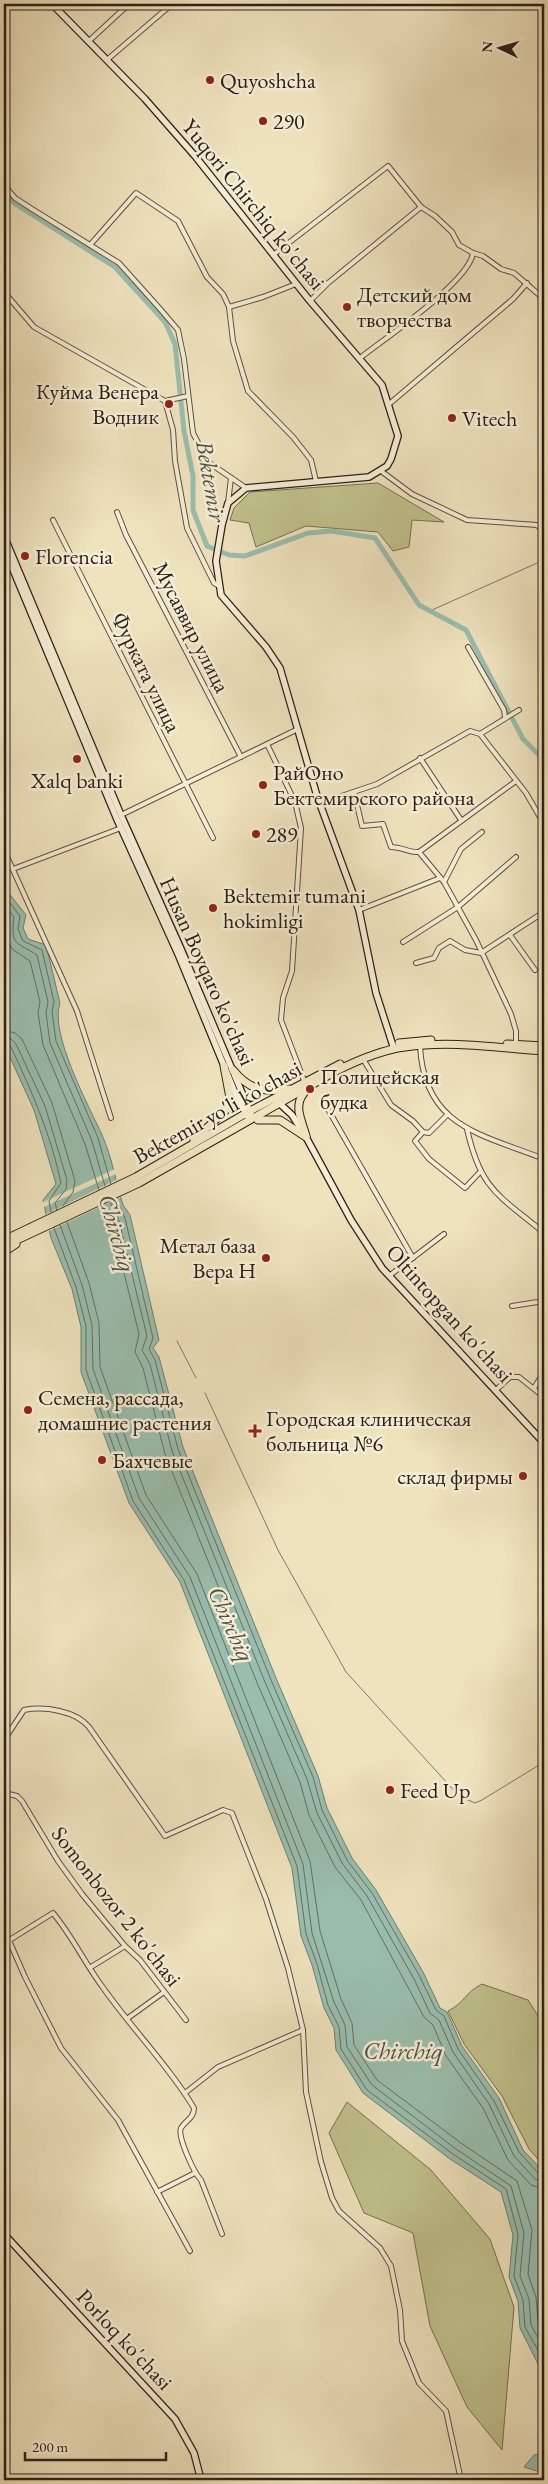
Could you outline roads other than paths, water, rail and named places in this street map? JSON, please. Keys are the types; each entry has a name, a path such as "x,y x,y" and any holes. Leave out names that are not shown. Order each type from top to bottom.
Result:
{"highway":[{"name":"Bektemir yo'li ko'chasi","path":"32,1230 138,1180 252,1121 297,1087 307,1085 342,1063 393,1047 432,1040 544,1046"},
{"name":"Bektemir yo'li ko'chasi","path":"138,1180 181,1151 248,1112 278,1101 336,1071 393,1047 420,1046 544,1051"},
{"path":"181,1151 227,1109 230,1098 224,1066"},
{"path":"233,1070 247,1084 259,1090 271,1092 297,1087"},
{"path":"306,1137 298,1104 307,1085"},
{"path":"252,1121 267,1118 280,1120 306,1137"},
{"path":"4,1235 32,1230"},
{"path":"4,1240 32,1230"},
{"path":"4,1246 32,1230"},
{"path":"4,1252 32,1230"}],"street":[{"name":"Yuqori Chirchiq ko'chasi","path":"52,4 108,59 195,156 310,302 382,385 398,436 392,459 381,471"},
{"path":"89,41 129,4"},
{"path":"108,59 171,5"},
{"path":"273,255 388,166 421,207 435,216 452,232 460,245 473,254 483,256 501,269 514,273 544,298"},
{"path":"4,185 15,198 119,263 178,330 184,359 193,433 208,462 246,488"},
{"path":"90,245 137,193 178,221 207,277 223,294 229,307 233,341 248,391 293,437 310,460 316,481"},
{"path":"310,302 328,283 421,207"},
{"path":"360,358 446,289 470,266 473,254"},
{"path":"388,405 513,298 526,283"},
{"path":"229,307 263,297 296,284"},
{"path":"4,292 34,326 165,401 188,396"},
{"path":"165,401 173,430 175,461 187,528 214,583 219,586"},
{"path":"228,503 246,488 368,477 381,471 412,494 468,520 537,525 544,532"},
{"path":"231,478 216,561 221,595 256,635 280,668 321,803 359,910 376,994 393,1047"},
{"name":"Мусаввир улица","path":"117,512 126,535 241,757"},
{"name":"Фурката улица","path":"53,520 213,838"},
{"name":"Husan Boyqaro ko'chasi","path":"4,536 118,816"},
{"name":"Husan Boyqaro ko'chasi","path":"4,548 224,1066 252,1121"},
{"path":"468,646 506,716"},
{"path":"480,734 506,716 519,710"},
{"path":"118,816 298,729"},
{"path":"321,803 386,780 420,758 470,731 480,734 516,781 544,824"},
{"path":"267,744 294,802 301,828 292,971 283,998 281,1020 307,1085"},
{"path":"420,758 461,820"},
{"path":"354,792 362,826 383,824 391,846 404,848 413,853 419,852 516,781"},
{"path":"13,868 123,828"},
{"name":"Husan Boyqaro ko'chasi","path":"123,828 233,1070 248,1112"},
{"path":"444,882 461,849 482,832"},
{"path":"4,850 77,1011 111,1118"},
{"path":"419,852 444,882 476,940 515,1024 516,1044"},
{"path":"402,942 458,907 516,857"},
{"path":"359,910 440,878"},
{"path":"416,963 434,958 439,948 450,941 465,950 480,952 544,912"},
{"path":"510,935 535,970"},
{"path":"420,1046 421,1059 434,1100 447,1115 467,1129 544,1159"},
{"path":"363,1059 391,1105 423,1132 429,1132 447,1115"},
{"name":"Oltintopgan ko'chasi","path":"278,1101 292,1115 306,1137 351,1220 373,1256 389,1276 544,1443"},
{"path":"325,1104 413,1258"},
{"path":"467,1129 473,1155 480,1172 497,1194 544,1232"},
{"path":"423,1132 415,1140 420,1147 429,1159 464,1188 480,1172"},
{"path":"389,1276 444,1234"},
{"path":"512,1306 544,1301"},
{"path":"534,1388 544,1372"},
{"path":"496,1390 514,1376 522,1379 544,1397"},
{"path":"4,1740 20,1714 27,1709 73,1714 85,1722 164,1836 224,1810 232,1813 266,1899 288,1968 303,2030 306,2092 321,2162 332,2198 339,2211 380,2248 391,2266 400,2310 402,2341 419,2384 446,2411 460,2480"},
{"name":"Somonbozor 2 ko'chasi","path":"4,1793 17,1796 22,1801 58,1861 125,1946 140,1960 186,2020"},
{"path":"4,1945 53,1912 72,1935 102,1988 128,2018 185,2093 195,2111 192,2117 182,2126 180,2134 195,2173 201,2180 222,2234"},
{"path":"4,1928 8,1942 61,2048 118,2120 190,2251"},
{"path":"90,1967 125,1946"},
{"path":"128,2018 164,1992"},
{"path":"185,2093 218,2067 303,2030"},
{"path":"157,2192 195,2173"},
{"name":"Porloq ko'chasi","path":"4,2234 175,2419 194,2452 201,2480"}],"water":[{"name":"Chirchiq","path":"4,887 26,915 23,928 28,939 46,945 60,1003 58,1016 65,1050 105,1143 123,1205 130,1215 159,1340 153,1348 159,1357 183,1447 276,1678 318,1776 327,1808 352,1858 376,1890 423,1972 440,2008 447,2012 462,2046 499,2098 523,2150 544,2172 544,2376 520,2328 518,2301 509,2277 513,2235 501,2192 450,2159 363,2093 336,2050 334,2028 324,2008 312,1965 301,1936 292,1868 180,1582 129,1503 81,1372 81,1327 72,1289 51,1238 43,1200 56,1184 34,1110 4,1044"},
{"path":"544,2453 544,2473 524,2467 534,2455"}],"waterway":[{"name":"Bektemir","path":"4,194 17,205 115,267 165,322 175,344 184,431 193,476 193,510 207,546 229,555 245,556 308,533 332,531 375,538 419,605 466,630 523,739 544,760"},
{"path":"432,610 544,560"},
{"path":"177,1341 196,1378"},
{"path":"205,1393 278,1550 346,1672 459,1796 475,1803 544,1762"}],"place":[{"name":"Quyoshcha","path":"210,80"},
{"name":"290","path":"263,121"},
{"name":"Детcкий дом творчества","path":"347,307"},
{"name":"Куйма Венера Водник","path":"169,404"},
{"name":"Vitech","path":"452,418"},
{"name":"Florencia","path":"25,556"},
{"name":"Xalq banki","path":"77,759"},
{"name":"РайОно Бектемирского района","path":"263,785"},
{"name":"289","path":"256,834"},
{"name":"Bektemir tumani hokimligi","path":"213,908"},
{"name":"Полицейская будка","path":"310,1089"},
{"name":"Метал база Вера Н","path":"266,1258"},
{"name":"Семена, рассада, домашние растения","path":"28,1410"},
{"name":"Городская клиническая больница №6","path":"255,1431"},
{"name":"Бахчевые","path":"102,1460"},
{"name":"склад фирмы","path":"523,1476"},
{"name":"Feed Up","path":"390,1790"}]}
